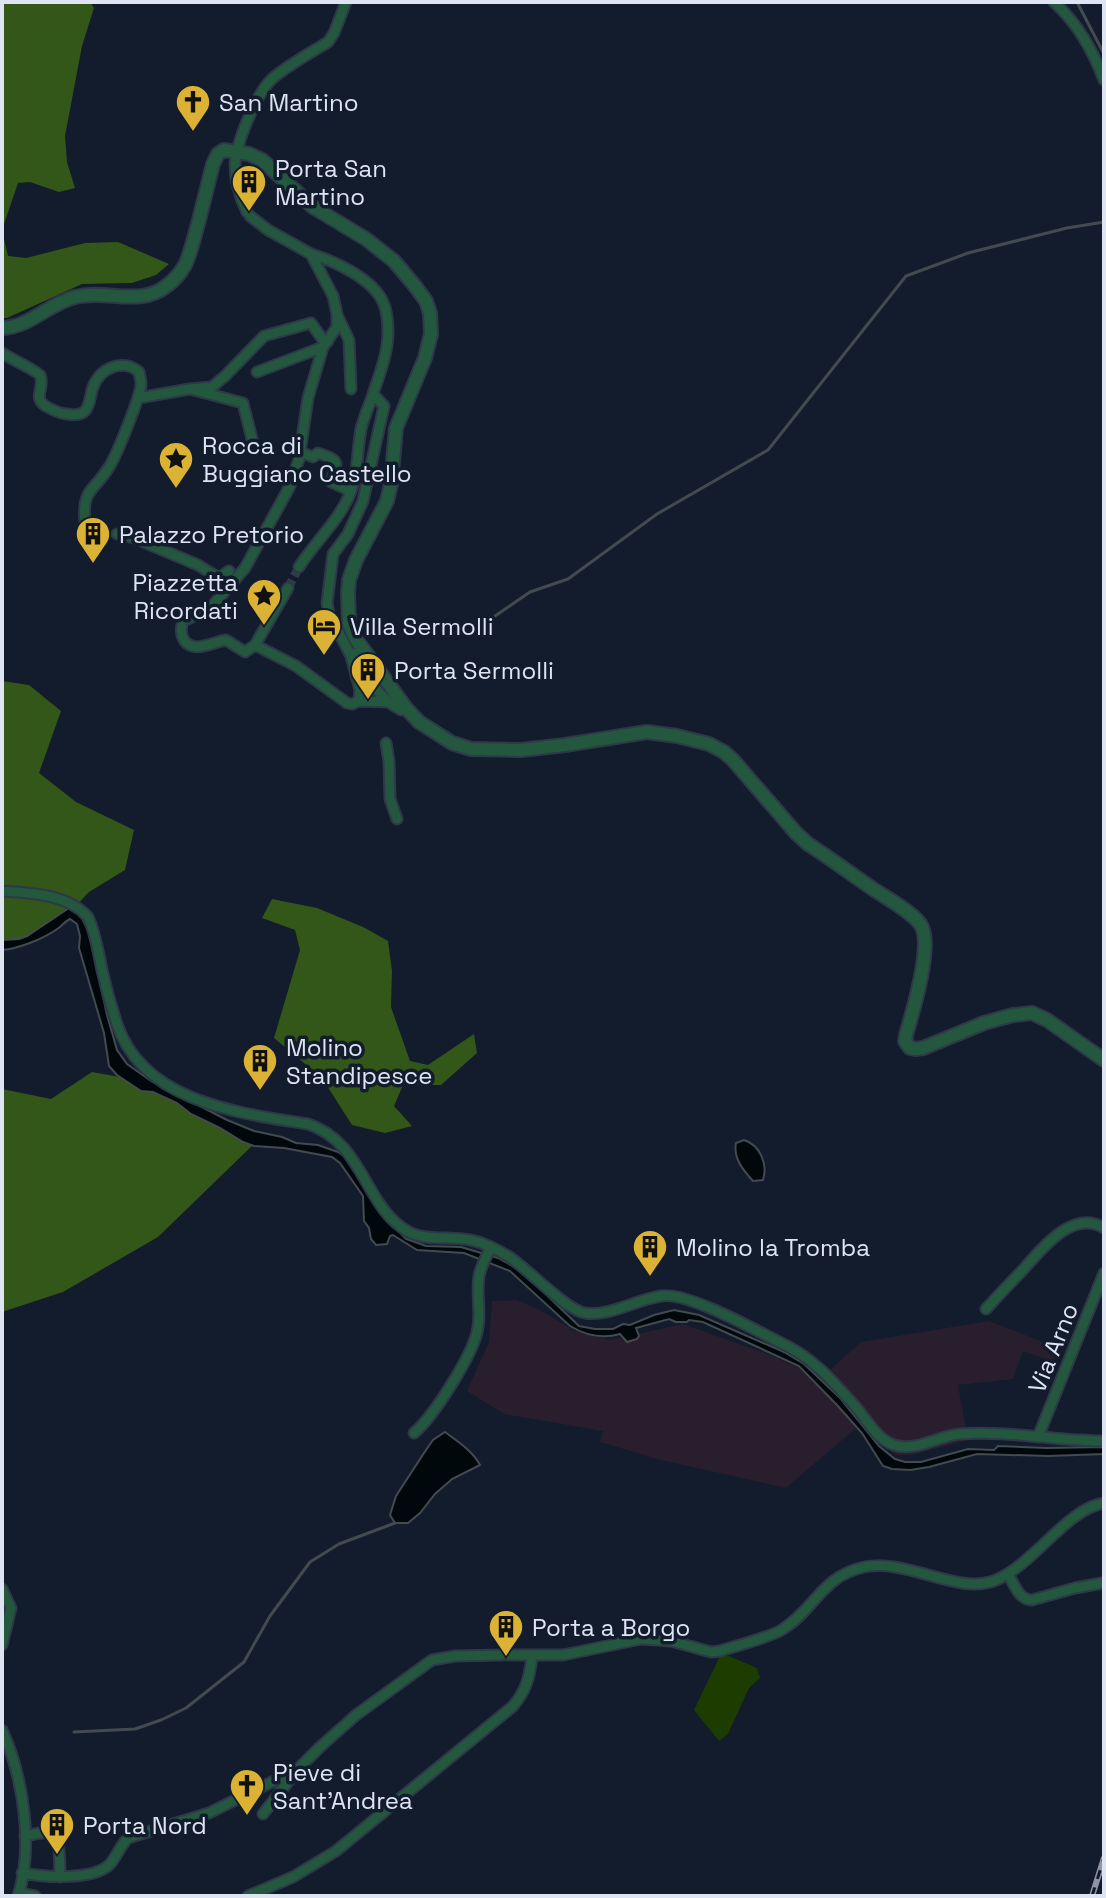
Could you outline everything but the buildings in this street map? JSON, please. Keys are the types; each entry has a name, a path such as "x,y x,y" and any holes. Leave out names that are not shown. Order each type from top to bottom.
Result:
{"street":[{"path":"299,567 338,515 350,491 362,425 387,343 386,310 373,289 350,271 268,230 249,214 237,184 235,162 248,120 263,89 274,77 328,42 346,2"},
{"path":"1054,2 1075,23 1094,55 1104,80"},
{"path":"2,328 28,322 77,296 140,296 152,294 172,283 185,264 213,164 224,150 238,151 262,160 313,207 356,232 394,261 426,301 431,334 425,358 396,428 387,501 349,580 348,616 361,676 359,701"},
{"path":"311,254 333,296 349,340 351,389"},
{"path":"288,588 257,646 245,652 226,640 201,647 189,645 183,638 183,621 214,604 245,568 290,486 300,452 308,398 326,344 337,327 337,314"},
{"path":"138,398 212,387 264,336 273,333 311,323 326,344"},
{"path":"257,372 326,344"},
{"path":"2,353 36,371 40,375 40,400 43,405 65,415 84,412 96,381 105,371 123,365 139,372 141,384 138,398 115,458 86,495 85,522"},
{"path":"190,389 243,403 252,439"},
{"path":"373,394 384,406 371,470 355,520 333,554 327,603 329,614 361,676 387,702 401,710 406,708"},
{"path":"300,452 313,457 318,453 334,460 336,464 331,482 350,491"},
{"path":"117,534 198,565 219,578 229,571"},
{"path":"354,641 419,722 452,743 471,749 535,748 647,732 709,744 724,752 808,844 919,923 923,934 923,959 906,1035 907,1045 915,1049 923,1048 984,1023 1032,1013 1104,1060"},
{"path":"257,646 296,666 347,703 387,702"},
{"path":"386,743 390,799 397,819"},
{"path":"2,891 63,900 79,907 88,917 119,1029 133,1053 154,1077 217,1107 308,1124 322,1130 344,1146 381,1204 405,1229 422,1237 468,1240 491,1247 511,1258 567,1304 584,1313 598,1313 662,1295 681,1297 704,1306 805,1356 838,1387 883,1439 894,1445 916,1445 958,1434 1104,1441"},
{"path":"986,1309 1049,1241 1066,1229 1089,1223 1104,1228"},
{"path":"414,1433 433,1412 474,1343 478,1327 478,1283 491,1247"},
{"name":"Via Arno","path":"1038,1437 1104,1273"},
{"path":"263,1814 298,1769 356,1715 432,1660 455,1656 563,1655 641,1639 660,1639 711,1652 720,1651 785,1629 846,1572 870,1566 887,1567 921,1572 969,1585 985,1584 1008,1574 1031,1557 1086,1508 1104,1503"},
{"path":"1008,1574 1027,1600 1102,1583"},
{"path":"2,1589 11,1608 2,1645"},
{"path":"248,1896 293,1877 336,1851 512,1707 528,1681 532,1656"},
{"path":"2,1730 15,1762 25,1836 19,1895 35,1896"},
{"path":"22,1873 50,1878 98,1871 110,1864 121,1845 135,1834 209,1813 298,1769"},
{"path":"25,1836 48,1833 55,1837 60,1877"}],"shaded area":[{"path":"69,908 79,913 89,932 117,1050 127,1064 151,1081 227,1120 254,1131 338,1152 345,1157 383,1215 406,1239 426,1246 461,1247 498,1258 532,1281 579,1326 613,1329 674,1310 699,1315 784,1352 804,1364 840,1398 879,1446 895,1459 921,1462 968,1449 994,1450 998,1446 1104,1447 1104,1454 977,1454 929,1467 892,1469 883,1466 862,1433 799,1366 703,1322 669,1319 636,1328 639,1336 627,1342 620,1334 588,1334 570,1326 510,1271 464,1253 417,1250 393,1235 387,1244 376,1245 364,1221 363,1196 340,1163 332,1157 243,1142 177,1103 153,1092 141,1091 117,1075 109,1066 104,1033 79,948 77,924 70,919 40,939 2,950 2,940 27,936"},
{"path":"744,1140 750,1142 761,1156 763,1180 753,1181 740,1164 736,1143"},
{"path":"517,1300 573,1330 610,1340 683,1324 799,1368 815,1383 861,1342 989,1321 1058,1348 1054,1362 1023,1351 1013,1379 958,1385 968,1440 912,1455 895,1455 862,1423 786,1488 661,1460 600,1442 603,1431 504,1414 467,1391 489,1342 492,1301"},
{"path":"445,1432 469,1451 480,1465 452,1479 408,1523 395,1523 390,1515 396,1496 433,1440"}],"green space":[{"path":"2,2 90,2 94,8 82,46 65,136 67,162 75,188 59,192 30,182 18,183 2,230"},
{"path":"2,230 8,256 26,258 85,243 118,242 169,264 156,275 132,283 82,284 2,318"},
{"path":"2,681 29,685 61,711 39,773 76,802 134,830 125,870 89,892 74,908 69,908 27,936 2,940"},
{"path":"272,899 317,908 388,941 392,971 391,1007 410,1061 428,1065 474,1034 477,1053 441,1085 403,1085 394,1106 412,1126 385,1133 352,1125 322,1078 274,1038 300,950 295,930 262,918"},
{"path":"92,1072 142,1081 257,1141 158,1237 63,1292 2,1312 2,1089 51,1099"},
{"path":"720,1656 729,1656 757,1668 760,1678 749,1688 728,1734 719,1741 694,1710"}],"waterway":[{"path":"1077,2 1104,54"},
{"path":"495,616 530,592 568,579 657,514 768,450 906,276 968,253 1104,222"},
{"path":"74,1732 135,1729 186,1708 244,1662 270,1616 310,1562 339,1544 395,1523"}],"tunnel":[{"path":"288,588 299,567"}],"railway":[{"path":"1092,1896 1104,1858"}],"place":[{"name":"San Martino","path":"193,133"},
{"name":"Porta San Martino","path":"249,213"},
{"name":"Rocca di Buggiano Castello","path":"176,490"},
{"name":"Palazzo Pretorio","path":"93,565"},
{"name":"Piazzetta Ricordati","path":"264,627"},
{"name":"Villa Sermolli","path":"324,657"},
{"name":"Porta Sermolli","path":"368,701"},
{"name":"Molino Standipesce","path":"260,1092"},
{"name":"Molino la Tromba","path":"650,1278"},
{"name":"Porta a Borgo","path":"506,1658"},
{"name":"Pieve di Sant'Andrea","path":"247,1817"},
{"name":"Porta Nord","path":"57,1856"}]}
